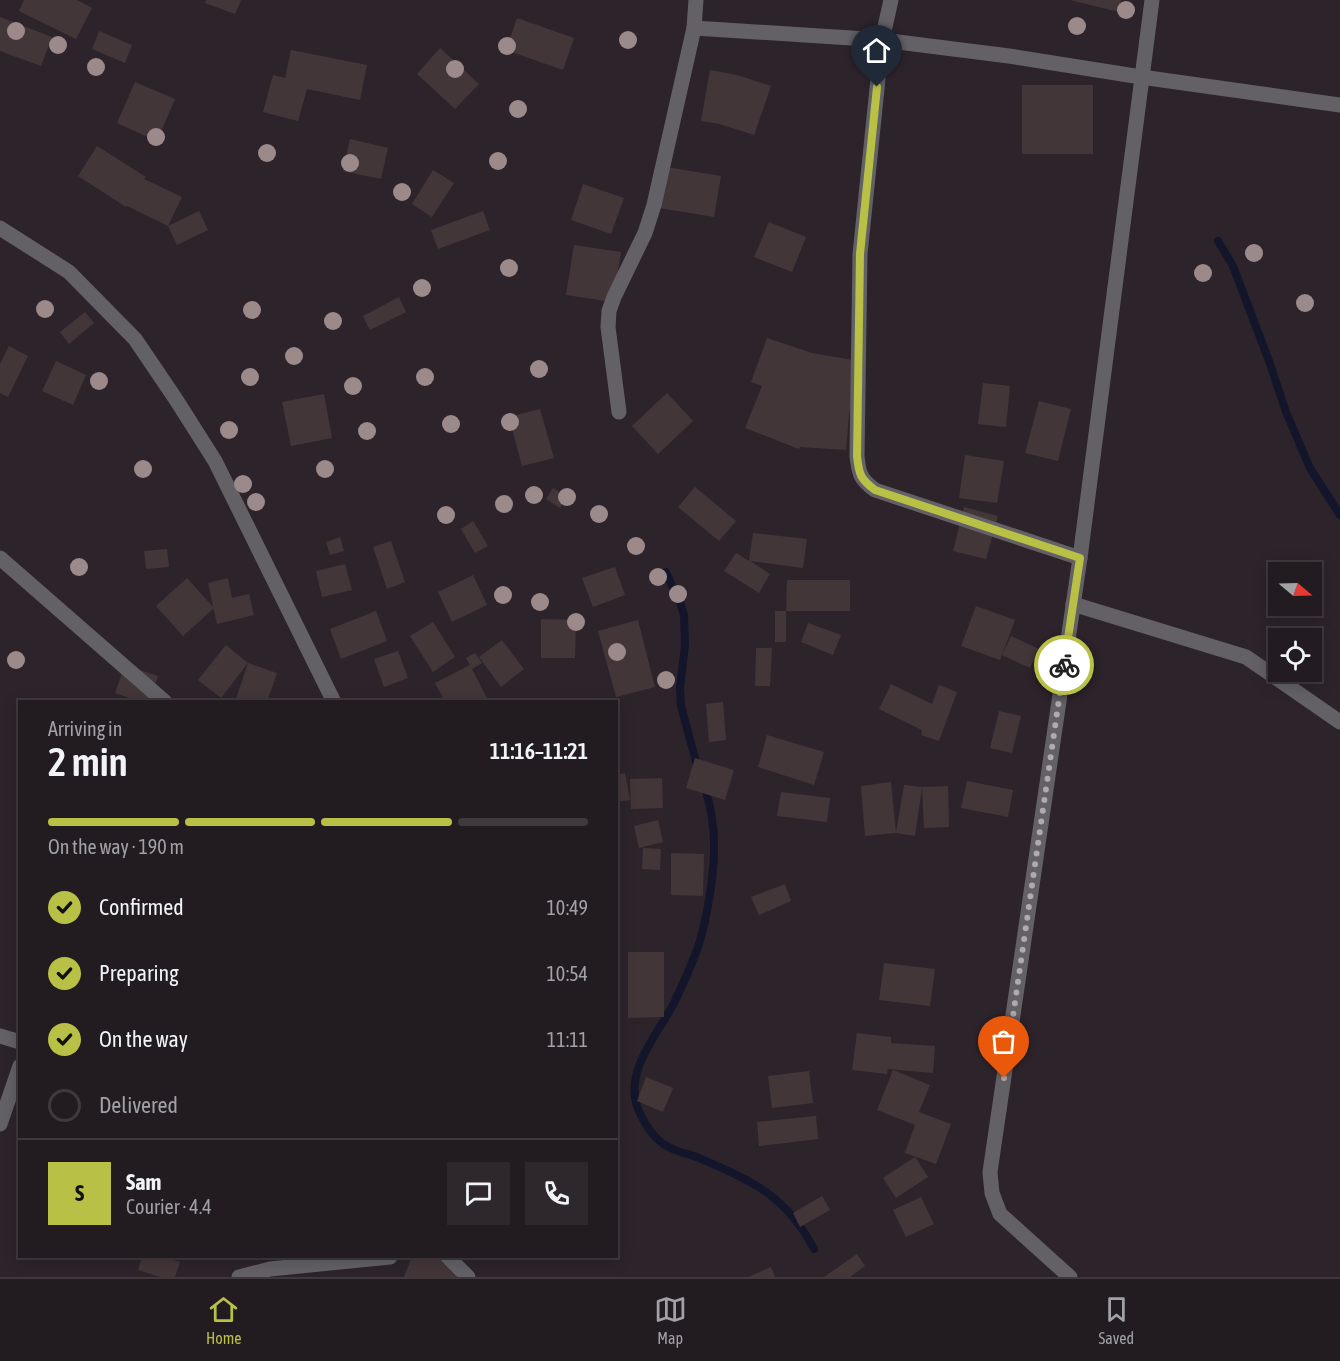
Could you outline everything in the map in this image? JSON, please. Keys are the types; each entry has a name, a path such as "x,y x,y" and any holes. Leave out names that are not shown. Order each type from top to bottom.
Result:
{"street":[{"path":"620,412 608,327 609,311 645,233 654,206 694,28 696,0"},
{"path":"891,0 882,40 860,254 858,471 864,481 875,490 1080,558"},
{"path":"1070,1277 1000,1214 992,1193 990,1172 1080,558 1152,0"},
{"path":"694,28 882,40 1009,56 1340,105"},
{"path":"0,228 69,272 135,339 214,461 333,700"},
{"path":"0,558 163,700"},
{"path":"1073,604 1246,657 1340,722"},
{"path":"0,1036 18,1041"},
{"path":"0,1124 18,1072"},
{"path":"239,1277 270,1269 380,1258"},
{"path":"449,1258 468,1277"}],"building":[{"path":"24,0 77,0 92,8 76,39 19,11"},
{"path":"206,0 241,0 235,14 205,3"},
{"path":"1070,0 1121,0 1119,12"},
{"path":"0,17 52,37 41,66 0,51"},
{"path":"517,18 574,38 563,70 506,50"},
{"path":"99,31 132,45 125,63 92,49"},
{"path":"440,48 479,84 455,109 417,74"},
{"path":"291,50 367,65 360,100 307,89 298,121 263,112 273,75 285,78"},
{"path":"710,70 737,75 771,86 754,135 720,124 701,121"},
{"path":"135,82 175,99 157,141 117,123"},
{"path":"1022,85 1093,85 1093,154 1022,154"},
{"path":"350,139 388,148 381,179 343,171"},
{"path":"97,146 146,177 144,179 182,197 168,226 126,207 78,176"},
{"path":"660,166 721,176 714,217 653,207"},
{"path":"433,170 454,183 432,217 412,204"},
{"path":"583,184 624,198 611,234 571,220"},
{"path":"199,211 208,230 177,245 168,226"},
{"path":"483,211 490,230 438,249 431,230"},
{"path":"769,222 806,237 792,272 754,257"},
{"path":"574,245 621,252 613,302 566,295"},
{"path":"399,297 406,312 370,330 363,316"},
{"path":"85,312 94,323 69,344 60,332"},
{"path":"767,338 812,353 858,361 846,450 800,447 799,449 745,428 762,386 751,382"},
{"path":"9,346 28,356 8,397 0,393 0,364"},
{"path":"56,361 86,375 73,405 42,391"},
{"path":"983,383 1010,386 1006,427 978,424"},
{"path":"667,393 693,421 658,454 632,426"},
{"path":"324,394 332,438 291,446 282,402"},
{"path":"1039,401 1071,409 1058,461 1025,453"},
{"path":"540,409 554,458 522,466 509,417"},
{"path":"965,455 1004,461 997,503 959,498"},
{"path":"695,487 736,521 719,541 678,507"},
{"path":"553,488 567,497 560,508 546,499"},
{"path":"964,507 998,516 986,559 953,551"},
{"path":"473,521 488,546 475,553 461,529"},
{"path":"753,533 807,539 803,568 750,561 770,574 759,593 724,571 736,553 749,561"},
{"path":"340,537 344,551 330,555 326,542"},
{"path":"391,541 405,582 387,589 373,547"},
{"path":"167,549 169,567 146,569 144,551"},
{"path":"345,564 352,590 322,597 316,571"},
{"path":"615,567 625,595 593,607 582,578"},
{"path":"473,575 487,605 452,622 438,592"},
{"path":"187,578 214,608 183,636 156,606"},
{"path":"228,578 232,598 249,594 254,615 217,624 208,583"},
{"path":"787,580 850,580 850,611 786,611"},
{"path":"976,606 1015,620 1000,660 961,646"},
{"path":"376,611 387,641 341,659 330,629"},
{"path":"775,611 786,611 786,642 775,642"},
{"path":"541,619 576,620 575,658 541,658"},
{"path":"638,620 655,687 616,697 598,631"},
{"path":"433,622 455,657 433,672 410,636"},
{"path":"808,623 841,635 833,655 801,642"},
{"path":"1011,636 1039,649 1030,668 1002,655"},
{"path":"502,640 524,669 501,687 479,657"},
{"path":"226,645 248,663 221,698 198,680"},
{"path":"756,648 772,648 770,686 755,686"},
{"path":"398,651 408,678 384,687 374,659"},
{"path":"475,653 482,663 472,669 488,700 444,700 435,683 470,665 466,658"},
{"path":"248,663 277,673 268,700 236,700"},
{"path":"125,665 158,676 151,700 134,700 115,693"},
{"path":"891,684 932,704 939,685 957,692 939,741 921,735 922,730 879,709"},
{"path":"723,702 726,740 709,742 706,704"},
{"path":"999,711 1021,716 1012,753 990,748"},
{"path":"767,735 824,752 814,785 758,767"},
{"path":"695,758 734,770 725,800 686,788"},
{"path":"625,773 630,800 618,802 618,775"},
{"path":"662,778 663,808 631,809 630,779"},
{"path":"967,781 1013,790 1008,817 961,808"},
{"path":"891,782 896,833 865,836 861,786"},
{"path":"904,785 922,787 915,836 896,833"},
{"path":"948,786 949,827 924,828 922,787"},
{"path":"781,792 830,798 827,822 777,816"},
{"path":"658,820 663,842 639,848 634,826"},
{"path":"643,848 661,849 660,870 642,869"},
{"path":"671,853 704,854 703,896 671,895"},
{"path":"785,884 791,901 759,915 751,897"},
{"path":"628,952 664,952 664,1017 628,1018"},
{"path":"884,963 935,969 930,1006 879,1000"},
{"path":"857,1033 891,1037 891,1043 935,1046 933,1073 888,1069 887,1074 852,1070"},
{"path":"893,1070 930,1085 919,1112 951,1124 936,1164 905,1153 915,1125 877,1110"},
{"path":"809,1071 813,1103 772,1108 768,1076"},
{"path":"646,1077 673,1088 663,1112 637,1101"},
{"path":"816,1116 818,1139 759,1146 757,1122"},
{"path":"915,1157 928,1177 896,1198 883,1178"},
{"path":"822,1196 830,1210 800,1227 793,1213"},
{"path":"921,1197 934,1224 906,1237 893,1210"},
{"path":"857,1254 865,1266 850,1277 824,1277"},
{"path":"142,1258 167,1258 180,1262 175,1277 160,1277 138,1270"},
{"path":"412,1258 448,1258 458,1277 404,1277"},
{"path":"771,1267 775,1277 748,1277"}],"waterway":[{"path":"1218,241 1233,266 1286,412 1310,468 1340,515"},
{"path":"666,572 684,615 685,645 680,688 681,706 698,769"},
{"path":"704,786 714,832 712,880 706,917 699,944 675,1001 652,1039 639,1067 635,1081 638,1109 652,1133 667,1146 730,1172 759,1187 778,1201 801,1228 814,1249"}],"way so far":[{"path":"1004,1078 1064,665"}],"route":[{"path":"877,87 860,254 858,471 864,481 875,490 1080,558 1064,665"}]}
